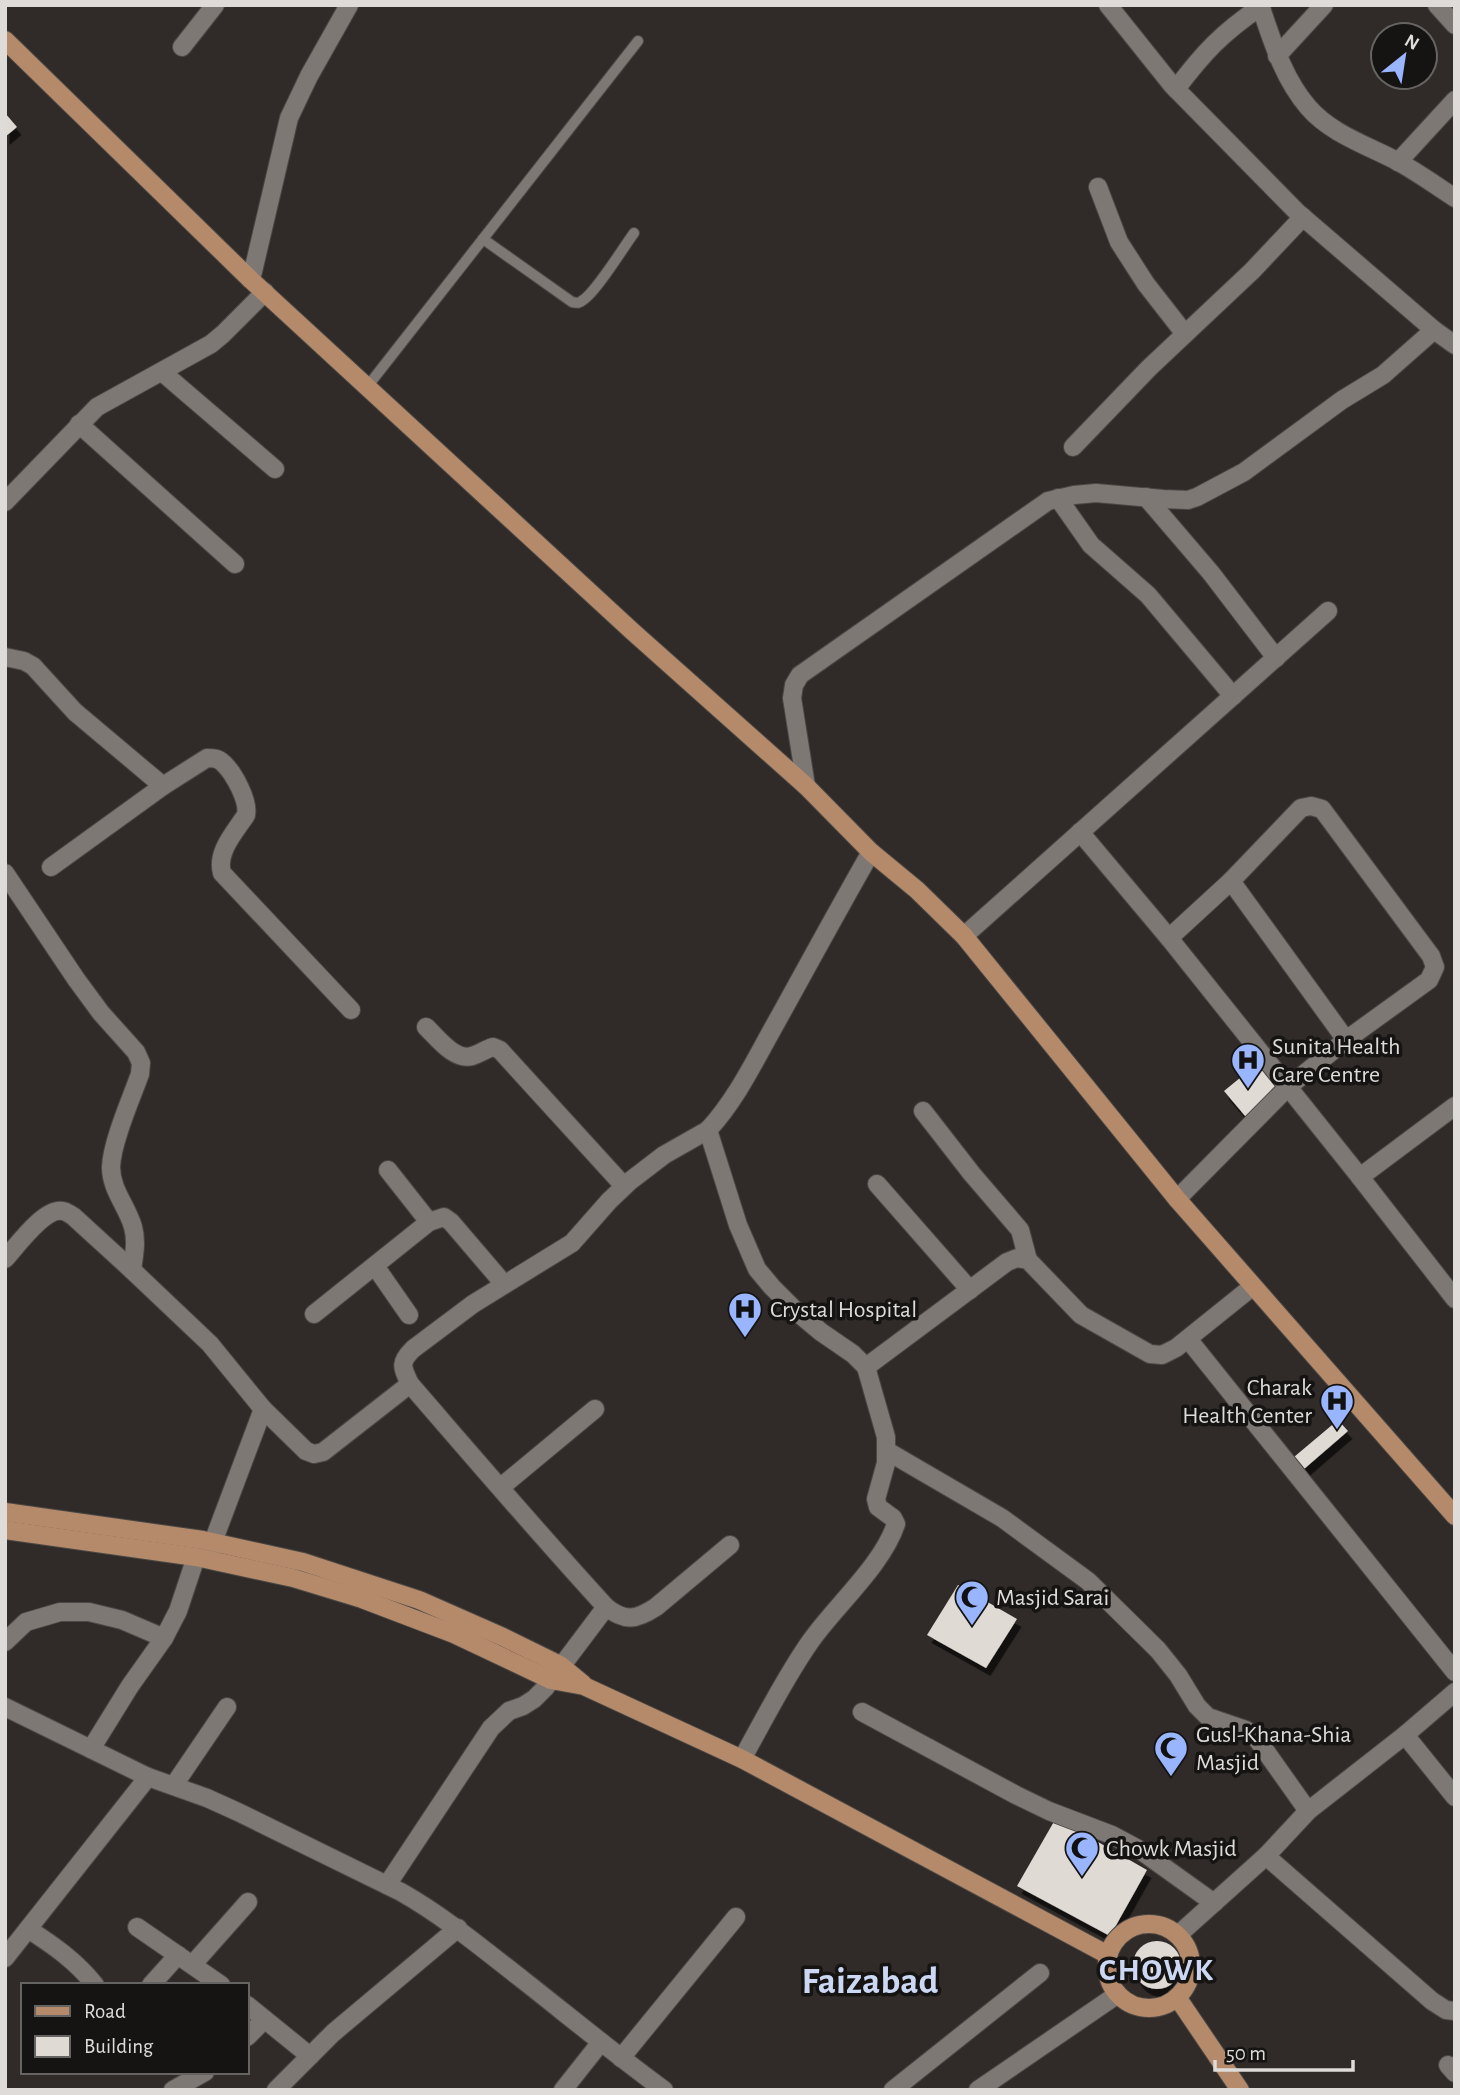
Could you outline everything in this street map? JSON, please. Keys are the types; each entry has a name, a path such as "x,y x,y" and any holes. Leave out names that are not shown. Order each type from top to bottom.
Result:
{"main road":[{"path":"5,40 258,286 632,631 806,786 871,852 917,890 964,936 1177,1199 1455,1516"},
{"path":"5,1512 206,1553"},
{"path":"5,1530 303,1562 419,1600 503,1637 555,1672 742,1759 1108,1955"},
{"path":"1152,1924 1166,1928 1178,1935 1189,1952 1189,1981 1177,1997 1168,2003 1147,2008 1126,2001 1118,1994 1107,1969 1108,1955 1125,1932 1152,1924"},
{"path":"1177,1997 1240,2090"}],"street":[{"path":"5,502 79,424 110,398 162,372 217,339 258,286 289,118 349,5"},
{"path":"1108,5 1176,89 1303,217 1455,345"},
{"path":"1277,56 1324,5"},
{"path":"1437,5 1455,25"},
{"path":"1176,89 1205,52 1230,27 1260,6 1277,56 1307,107 1322,121 1398,162 1455,198"},
{"path":"182,47 211,7"},
{"path":"1398,162 1455,100"},
{"path":"1098,187 1119,242 1146,284 1185,334"},
{"path":"1073,447 1149,368 1252,271 1303,217"},
{"path":"806,786 792,698 794,685 800,675 1040,506 1058,498 1096,492 1188,500 1244,472 1322,413 1383,375 1434,330"},
{"path":"162,372 275,468"},
{"path":"79,424 235,565"},
{"path":"1146,497 1211,573 1276,657"},
{"path":"1058,498 1091,545 1147,595 1233,696"},
{"path":"964,936 1328,611"},
{"path":"5,657 24,660 33,666 75,712 163,786"},
{"path":"51,867 163,786 207,758 215,758 224,763 244,796 248,808 222,852 219,863 222,873 351,1010"},
{"path":"1169,938 1231,881 1301,808 1311,806 1322,809 1431,956 1435,967 1429,979 1288,1087 1177,1199"},
{"path":"1080,832 1169,938 1455,1298"},
{"path":"730,1545 644,1615 630,1618 617,1615 606,1607 545,1541 410,1384 402,1367 404,1358 413,1349 473,1304 572,1243 624,1186 664,1155 708,1130 717,1121 758,1055 871,852"},
{"path":"5,873 76,979 101,1013 136,1052 141,1063 140,1074 111,1166 114,1187 133,1226 135,1244 132,1270"},
{"path":"1231,881 1346,1040"},
{"path":"426,1027 462,1057 493,1046 500,1050 624,1186"},
{"path":"1360,1177 1455,1106"},
{"path":"923,1111 1020,1230 1028,1259 1081,1315 1150,1354 1162,1355 1176,1348 1252,1287"},
{"path":"708,1130 738,1225 757,1269 797,1312 866,1367 886,1437 886,1464 876,1499 878,1507 893,1518 896,1524 876,1562 809,1643 742,1759"},
{"path":"388,1170 429,1222"},
{"path":"877,1184 970,1290"},
{"path":"5,1259 43,1217 62,1210 72,1216 210,1344 263,1409 306,1451 314,1454 323,1452 410,1384"},
{"path":"314,1314 437,1218 444,1217 451,1222 504,1284"},
{"path":"866,1367 1007,1262 1017,1258 1028,1259"},
{"path":"375,1266 409,1315"},
{"path":"1188,1339 1455,1672"},
{"path":"91,1749 164,1638 178,1611 206,1553 263,1409"},
{"path":"501,1487 595,1409"},
{"path":"887,1451 1002,1518 1088,1580 1158,1650 1178,1675 1197,1706 1208,1717 1246,1730 1258,1739 1308,1811"},
{"path":"387,1885 491,1728 509,1711 534,1699 606,1607"},
{"path":"5,1642 26,1622 60,1612 89,1612 122,1620 164,1638"},
{"path":"1178,1935 1266,1856 1308,1811 1455,1692"},
{"path":"5,1707 148,1777 238,1812 425,1906 458,1928 664,2090"},
{"path":"174,1785 227,1707"},
{"path":"862,1712 1016,1795 1112,1835 1140,1850 1214,1903"},
{"path":"1405,1735 1455,1797"},
{"path":"5,1958 148,1777"},
{"path":"1266,1856 1432,2001 1446,2010 1455,2011"},
{"path":"154,1983 185,1960 248,1902"},
{"path":"621,2058 736,1917"},
{"path":"136,1927 218,1983"},
{"path":"284,2086 333,2033 458,1928"},
{"path":"28,1929 60,1950 92,1983"},
{"path":"893,2090 1040,1973"},
{"path":"978,2090 1118,1994"},
{"path":"248,2007 310,2056"},
{"path":"248,2036 264,2020"},
{"path":"564,2090 601,2042"},
{"path":"173,2090 201,2074"}],"lane":[{"path":"367,387 638,41"},
{"path":"484,239 572,302 578,303 594,288 634,233"}],"building":[{"path":"5,113 17,127 5,137"},
{"path":"1257,1064 1279,1090 1246,1117 1224,1091"},
{"path":"1338,1420 1348,1431 1304,1469 1294,1457"},
{"name":"Masjid Sarai","path":"958,1585 1017,1619 986,1668 927,1635"},
{"name":"Chowk Masjid","path":"1056,1818 1147,1870 1110,1936 1017,1886"},
{"path":"1157,1941 1174,1948 1181,1965 1174,1982 1157,1989 1140,1982 1133,1965 1140,1948"}],"place":[{"name":"Sunita Health Care Centre","path":"1248,1090"},
{"name":"Crystal Hospital","path":"745,1339"},
{"name":"Charak Health Center","path":"1337,1431"},
{"name":"Masjid Sarai","path":"972,1627"},
{"name":"Gusl-Khana-Shia Masjid","path":"1171,1778"},
{"name":"Chowk Masjid","path":"1082,1878"}],"district":[{"name":"CHOWK","path":"1157,1969"},
{"name":"Faizabad","path":"870,1980"}]}
